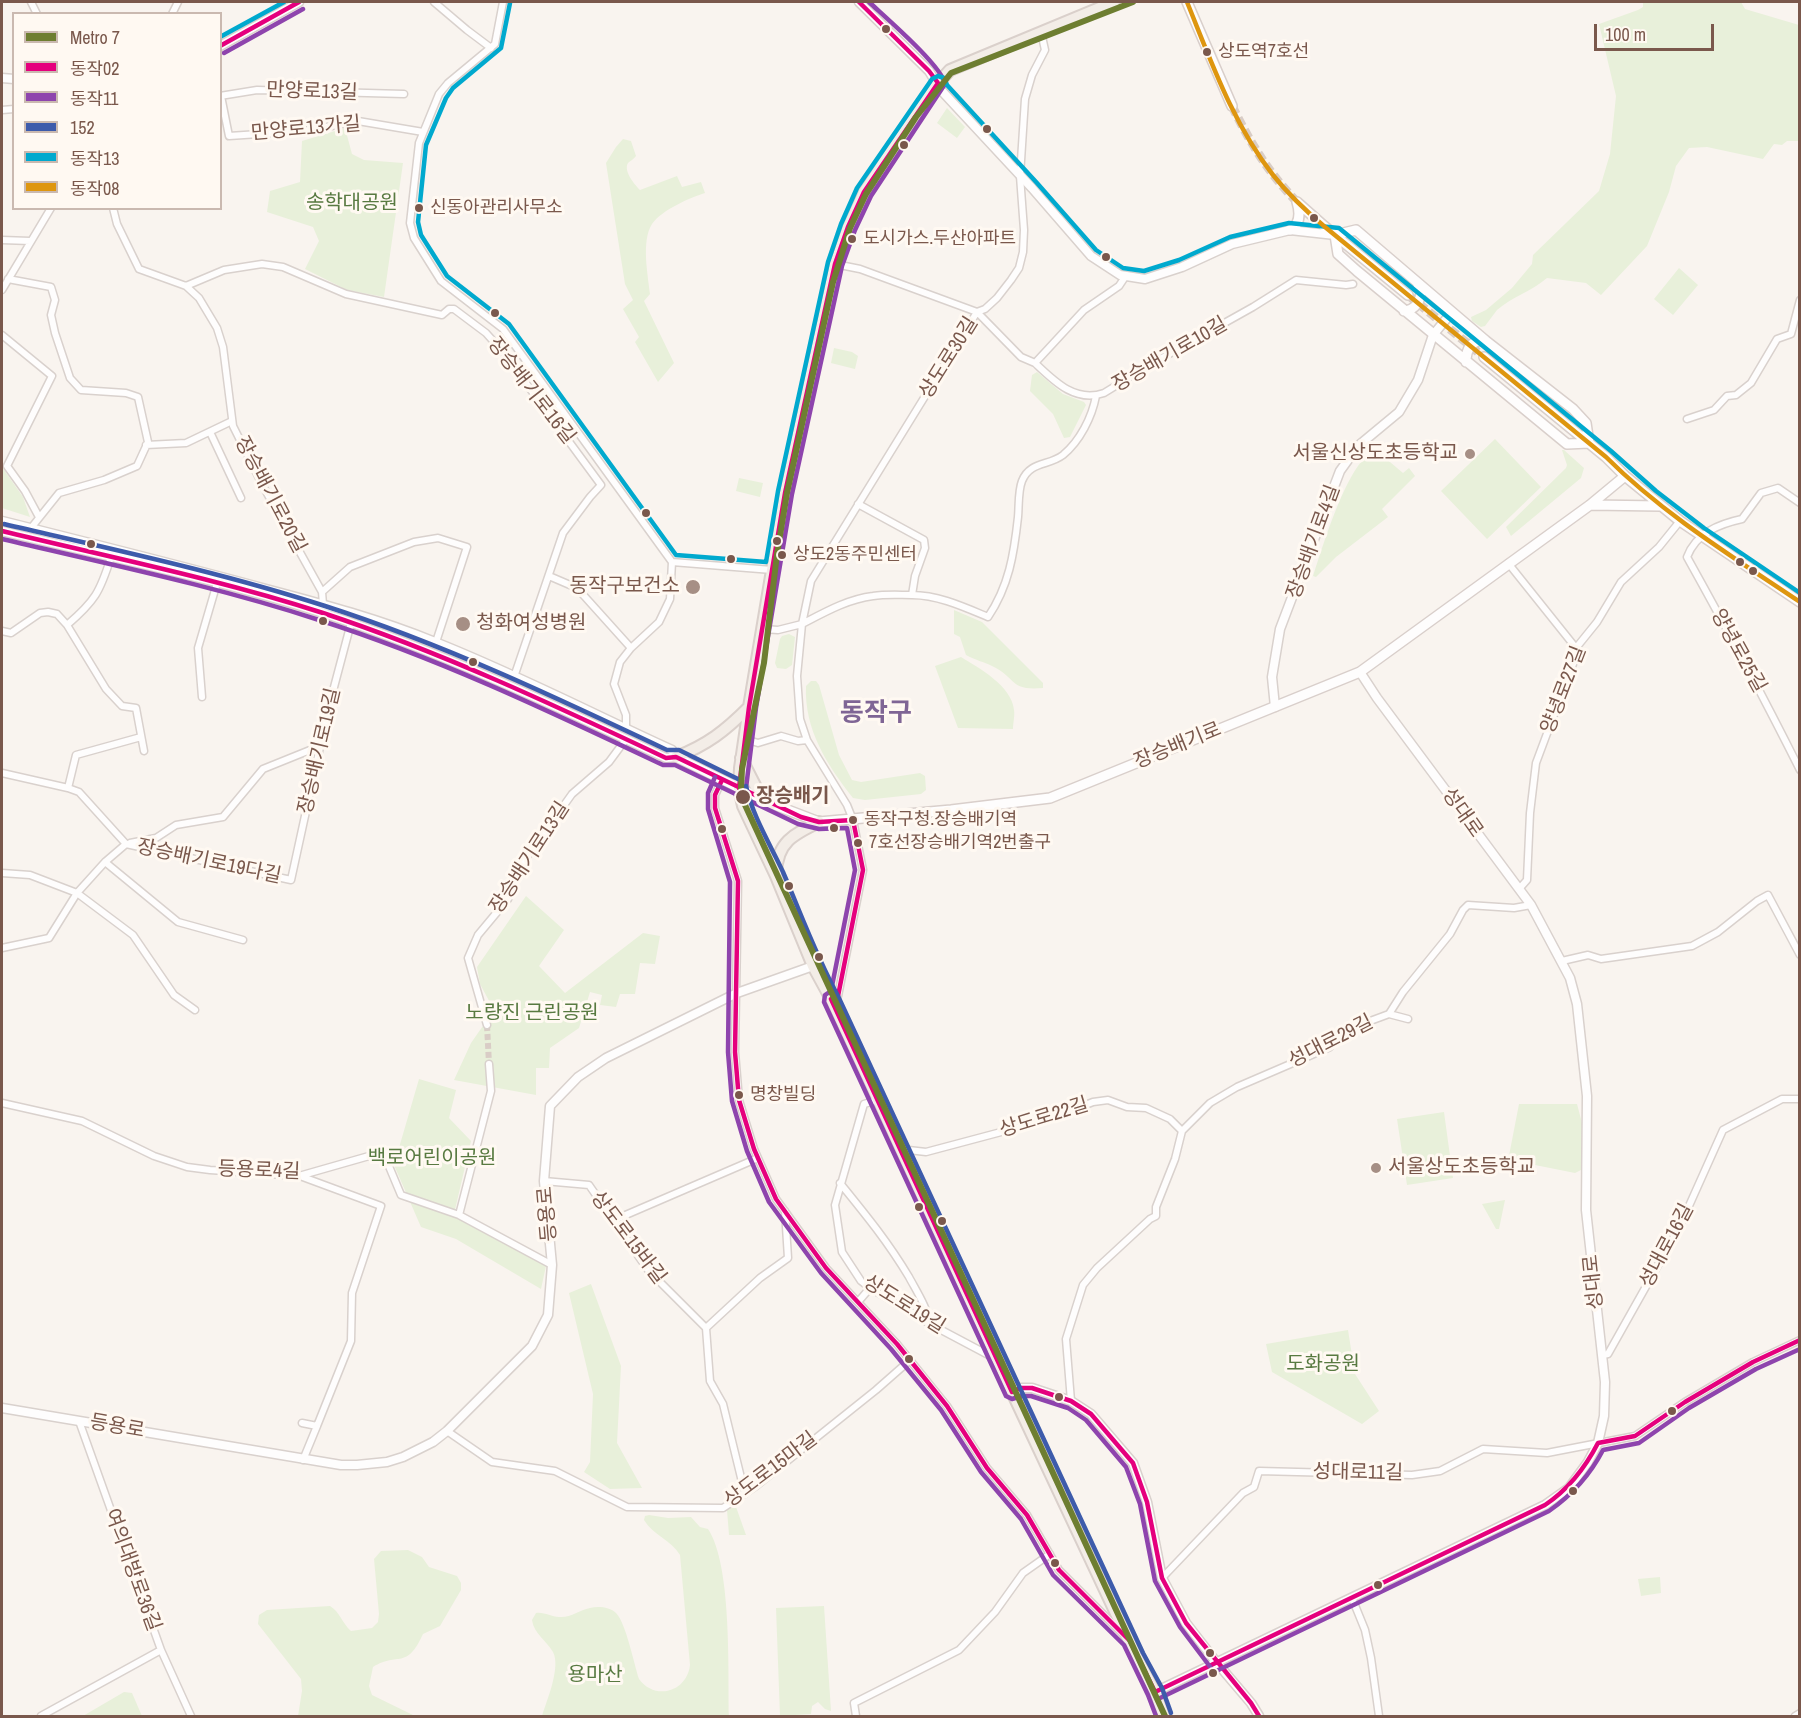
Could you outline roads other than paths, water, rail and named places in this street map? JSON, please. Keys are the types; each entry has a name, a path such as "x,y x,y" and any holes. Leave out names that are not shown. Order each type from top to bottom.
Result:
{"main road":[{"path":"1114,2 950,70 938,83 864,192 835,264 785,493 741,758 739,788 743,806 776,876 813,966 831,999 997,1360 1155,1692 1164,1716"},
{"path":"1187,2 1232,105"},
{"path":"1290,230 1294,228 1299,219 1300,211 1297,202 1408,295"},
{"path":"1335,236 1356,230 1418,285 1573,409 1586,423 1589,443"},
{"path":"1335,236 1338,254 1466,362 1567,444 1589,443"},
{"path":"1404,311 1410,310 1419,301 1421,289 1418,285"},
{"path":"1466,362 1466,355 1471,345 1475,341 1485,340"},
{"path":"1484,357 1589,443 1661,507 1800,602"},
{"name":"장승배기로","path":"676,757 772,804 819,822 1050,798 1275,706 1338,683 1360,672 1590,505 1625,476"},
{"path":"1590,505 1661,507"},
{"path":"676,757 712,741 728,729 749,707"},
{"path":"741,758 760,795 772,804"},
{"path":"776,876 776,864 785,843 804,829 819,822"}],"street":[{"path":"222,45 285,5 299,2"},
{"path":"434,2 490,48"},
{"path":"503,2 495,44 448,83 439,94 423,132 419,143 410,223 414,238 441,281 503,329 672,562 670,599 659,622 631,648 620,662 615,684 626,715 626,729"},
{"path":"860,2 928,71 940,89 1090,256 1125,277 1145,279 1182,267 1232,244 1290,230 1335,236"},
{"name":"상도로30길","path":"802,624 811,581 977,312 986,309 997,298 1018,268 1023,252 1024,230 1020,176 1025,99 1032,75 1046,50 1041,32"},
{"name":"만양로13길","path":"222,96 257,90 404,94"},
{"name":"만양로13가길","path":"222,102 228,136 304,131 358,121 423,132"},
{"path":"2,290 50,210"},
{"path":"113,210 139,269 186,286"},
{"path":"2,240 30,241"},
{"name":"장승배기로16길","path":"186,286 224,270 262,264 283,267 346,294 442,315 449,309 454,309 486,333 503,352 601,485 563,533 514,677"},
{"path":"835,264 860,269 977,312 1021,357 1035,363 1061,386 1082,396 1096,396"},
{"path":"1035,363 1084,310 1119,286 1125,277"},
{"path":"8,279 51,287 55,300 51,315 70,378 81,390 126,393 138,397 147,442 137,466 104,480 59,493 30,528"},
{"name":"장승배기로10길","path":"912,595 922,595 956,604 988,617 999,600 1014,558 1022,481 1032,467 1062,456 1079,436 1093,410 1096,396 1253,308 1296,280 1353,284"},
{"name":"장승배기로20길","path":"186,286 199,298 216,328 223,347 232,426 322,592 322,604"},
{"path":"1687,419 1714,410 1727,396 1736,395 1751,383 1777,339 1791,333 1800,300"},
{"name":"장승배기로4길","path":"1275,706 1272,677 1280,629 1340,471 1358,446 1399,412 1418,380 1434,335 1452,312"},
{"path":"2,335 52,376 8,466 39,517"},
{"path":"146,445 186,443 232,421"},
{"path":"210,432 241,498"},
{"path":"1703,536 1719,524 1742,519 1761,493 1778,488 1800,503"},
{"path":"763,629 778,630 802,624 858,598 876,595 912,595 915,576 925,548 924,540 858,504"},
{"name":"장승배기로","path":"2,521 322,604 436,642 672,750 676,757 666,758 441,657 351,623 217,583 2,531"},
{"name":"양녕로27길","path":"1519,889 1527,880 1530,813 1536,763 1576,656 1576,648 1597,622 1621,582 1659,547 1680,521"},
{"name":"양녕로25길","path":"1703,536 1690,549 1687,557 1800,770"},
{"path":"322,592 350,567 414,542 438,538 466,547 436,642"},
{"path":"67,625 86,609 101,588 111,557"},
{"path":"672,562 772,570"},
{"path":"1508,563 1576,648"},
{"path":"549,576 577,588 631,648"},
{"path":"202,697 198,648 217,583"},
{"path":"2,631 11,633 40,613 57,614 67,625 106,689 122,706 136,708 144,751"},
{"name":"장승배기로19길","path":"291,880 320,746 351,623"},
{"path":"802,624 796,676 800,719 807,740 847,805 853,820 863,870 838,996 831,999"},
{"name":"성대로","path":"1155,1692 1545,1505 1569,1488 1588,1462 1598,1443 1604,1416 1603,1355 1586,1210 1587,1096 1577,1004 1570,978 1531,905 1377,699 1360,672"},
{"path":"745,739 758,743 782,736 798,741 807,740"},
{"path":"68,788 76,755 141,737"},
{"name":"장승배기로13길","path":"487,1025 468,958 478,935 508,899 522,864 572,794 609,762 626,739"},
{"path":"2,948 49,938 77,893 105,862 126,844 156,838 176,825 223,817 263,769 320,746"},
{"path":"2,774 79,792 126,844"},
{"path":"722,780 715,795 715,808 738,881 735,1052 739,1100 776,1199 826,1268 897,1344 947,1406 987,1468 1027,1515 1059,1570 1130,1641"},
{"name":"장승배기로19다길","path":"126,844 291,880"},
{"path":"105,862 178,922 243,940"},
{"path":"2,873 30,875 77,893 133,935 174,995 195,1010"},
{"path":"1562,961 1588,955 1600,959 1692,946 1718,932 1768,895 1800,956"},
{"name":"성대로29길","path":"1182,1131 1210,1103 1237,1087 1330,1047 1346,1030 1389,1014 1403,992 1450,934 1462,910 1468,905 1514,908 1531,905"},
{"name":"등용로","path":"2,1408 303,1460 357,1465 387,1462 419,1450 447,1431 532,1346 548,1315 552,1265 544,1181 550,1106 578,1077 606,1058 737,993 813,966"},
{"path":"1389,1014 1408,1019"},
{"path":"459,1215 491,1091 489,1064"},
{"name":"성대로16길","path":"1603,1355 1608,1354 1680,1226 1723,1130 1782,1099 1800,1099"},
{"name":"상도로19길","path":"878,1100 864,1104 835,1204 842,1252 861,1281 870,1288 997,1360"},
{"name":"상도로22길","path":"900,1149 926,1152 1050,1119 1093,1102 1108,1100 1127,1107 1146,1108 1170,1119 1182,1131"},
{"name":"등용로4길","path":"2,1103 82,1120 154,1156 187,1167 210,1170 299,1176 383,1152 401,1195 459,1215 552,1265"},
{"path":"1071,1401 1066,1339 1083,1285 1098,1268 1156,1216 1156,1207 1175,1159 1182,1131"},
{"path":"614,1221 759,1158"},
{"path":"299,1176 381,1206 352,1293 351,1341 303,1460"},
{"name":"상도로15바길","path":"544,1181 589,1185 648,1270 706,1328"},
{"path":"840,1183 889,1244 918,1293 930,1324"},
{"path":"745,1494 723,1404 710,1381 706,1328 760,1278 788,1258 785,1211"},
{"path":"858,1302 870,1288"},
{"path":"1598,1443 1635,1436 1695,1396 1753,1362 1800,1340"},
{"name":"상도로15마길","path":"447,1431 492,1462 555,1471 627,1507 723,1508 745,1494 909,1361"},
{"path":"1012,1392 1020,1388 1032,1388 1071,1401 1091,1414 1133,1463 1147,1502 1162,1578 1186,1623 1259,1716"},
{"name":"여의대방로36길","path":"79,1421 161,1650 191,1716"},
{"path":"302,1424 317,1426"},
{"name":"성대로11길","path":"1162,1578 1243,1493 1254,1487 1259,1471 1412,1474 1440,1471 1483,1449 1547,1453 1598,1443"},
{"path":"856,1716 855,1703 959,1650 995,1612 1023,1573 1050,1554"},
{"path":"1352,1598 1365,1630 1379,1716"},
{"path":"41,1716 161,1650"},
{"path":"1795,1716 1800,1713"}],"tunnel":[{"path":"1232,106 1260,157 1297,202"},
{"path":"1408,295 1484,357"},
{"path":"487,1025 489,1064"}],"metro line":[{"name":"7","path":"1133,2 951,73 916,117 866,194 850,228 833,282 787,493 764,663 742,769 741,788 745,805 1165,1716"}],"place":[{"name":"상도역7호선","path":"1207,52"},
{"name":"신동아관리사무소","path":"419,208"},
{"name":"도시가스.두산아파트","path":"852,239"},
{"name":"서울신상도초등학교","path":"1470,454"},
{"name":"상도2동주민센터","path":"782,555"},
{"name":"동작구보건소","path":"693,587"},
{"name":"청화여성병원","path":"463,624"},
{"name":"장승배기","path":"743,797"},
{"name":"동작구청.장승배기역","path":"853,820"},
{"name":"7호선장승배기역2번출구","path":"858,843"},
{"name":"명창빌딩","path":"739,1095"},
{"name":"서울상도초등학교","path":"1376,1168"}],"district":[{"name":"동작구","path":"876,714"}],"park label":[{"name":"송학대공원","path":"352,204"},
{"name":"노량진 근린공원","path":"532,1014"},
{"name":"백로어린이공원","path":"432,1159"},
{"name":"도화공원","path":"1323,1365"},
{"name":"용마산","path":"595,1676"}]}
